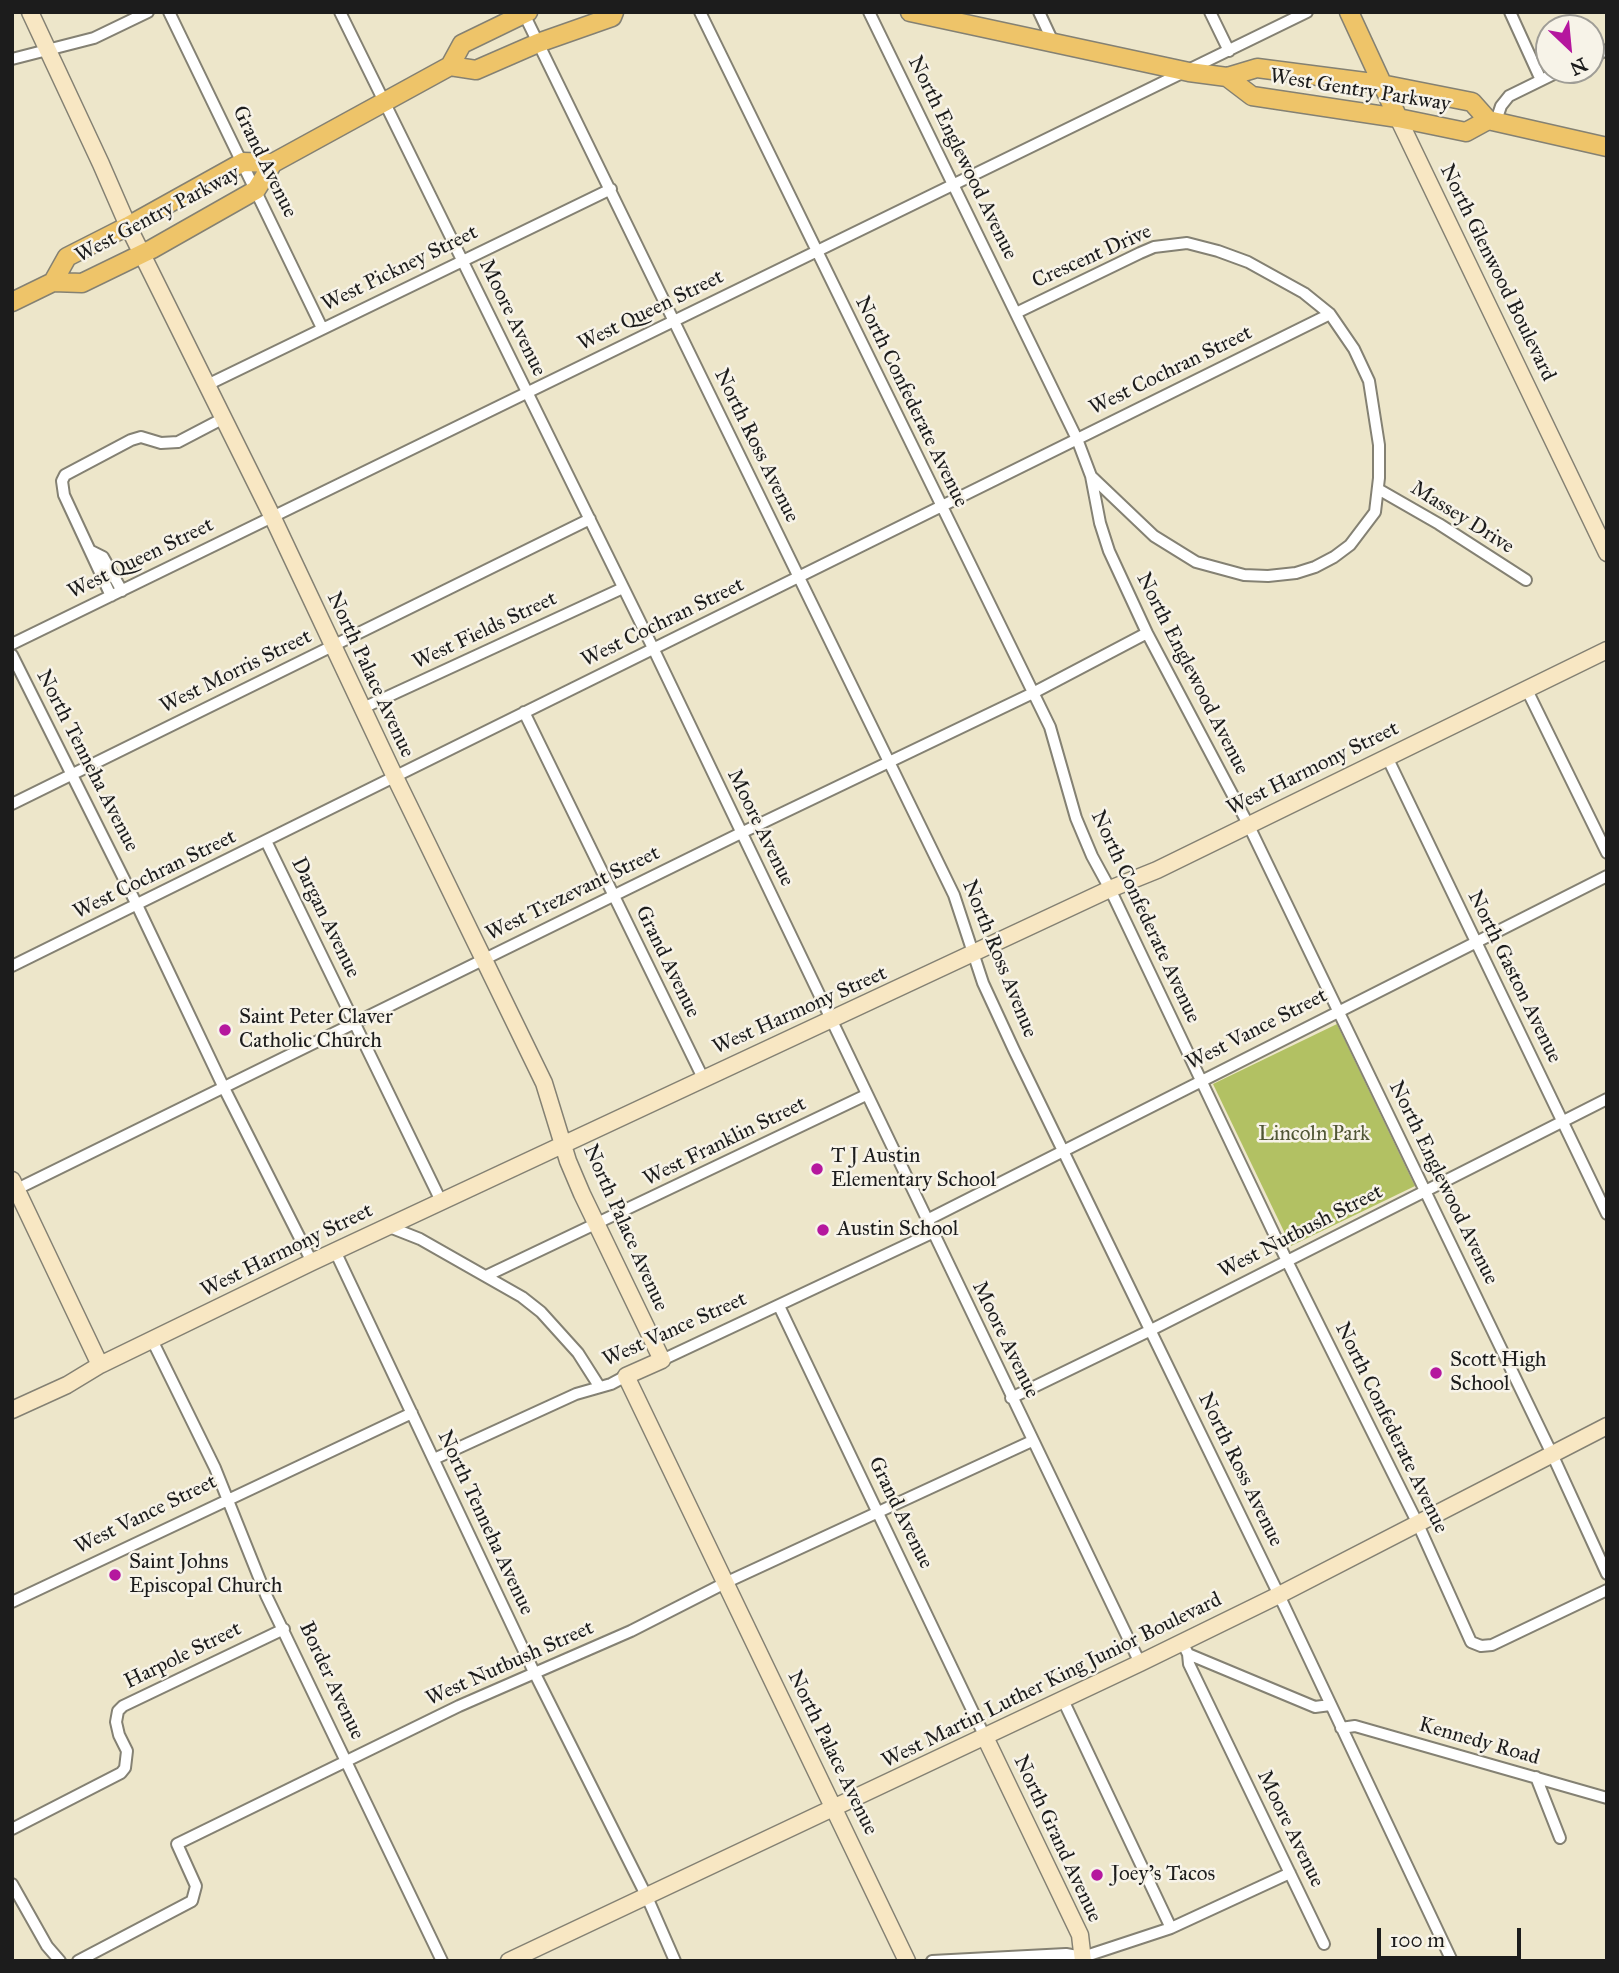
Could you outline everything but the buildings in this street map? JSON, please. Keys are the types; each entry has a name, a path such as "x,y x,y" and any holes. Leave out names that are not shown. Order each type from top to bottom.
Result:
{"main road":[{"name":"West Gentry Parkway","path":"450,66 476,70 538,43 612,17 614,12"},
{"name":"West Gentry Parkway","path":"910,12 1227,78 1252,96 1398,118 1466,132 1492,120"},
{"name":"North Glenwood Boulevard","path":"1349,12 1398,118"},
{"name":"West Gentry Parkway","path":"12,302 52,282 82,283 142,254 256,190 273,163 450,66 462,44 525,13"},
{"name":"West Gentry Parkway","path":"1227,78 1256,68 1381,85 1472,102 1492,120 1607,147"},
{"name":"West Gentry Parkway","path":"52,282 67,257 243,162 273,163"}],"street":[{"name":"North Palace Avenue","path":"30,12 128,226 272,516 544,1083 568,1161 595,1224 662,1360"},
{"path":"12,59 94,38 148,12"},
{"name":"Grand Avenue","path":"169,12 322,328"},
{"name":"Moore Avenue","path":"340,12 654,650 1140,1663"},
{"name":"North Confederate Avenue","path":"699,12 1033,693 1049,727 1076,818 1092,856 1287,1261 1417,1522 1471,1642 1475,1646 1492,1645 1607,1590"},
{"name":"North Englewood Avenue","path":"869,12 1077,439 1091,476 1100,523 1109,551 1147,633 1248,824 1426,1190 1607,1574"},
{"path":"1039,12 1055,44"},
{"path":"1210,12 1229,51"},
{"name":"West Queen Street","path":"12,644 1189,72 1307,12"},
{"path":"1510,12 1535,67"},
{"name":"North Ross Avenue","path":"525,13 954,895 983,983 1279,1595 1452,1961"},
{"path":"1492,120 1507,97 1535,83"},
{"name":"North Glenwood Boulevard","path":"1398,118 1607,553"},
{"name":"West Pickney Street","path":"206,385 611,188"},
{"name":"Crescent Drive","path":"1016,313 1154,247 1187,243 1218,251 1267,271 1304,293 1330,314 1354,349 1369,381 1379,445 1375,512 1350,545 1315,567 1296,573 1244,575 1196,562 1154,536 1091,476"},
{"name":"West Cochran Street","path":"12,966 1330,314"},
{"path":"116,593 93,561 91,551 64,495 62,481 65,475 131,440 141,437 161,443 178,442 222,419"},
{"name":"Massey Drive","path":"1378,489 1439,524 1526,580"},
{"name":"West Morris Street","path":"12,804 590,519"},
{"name":"West Fields Street","path":"363,708 623,588"},
{"name":"West Trezevant Street","path":"15,1184 224,1088 613,895 1033,693 1147,633"},
{"name":"West Harmony Street","path":"12,1410 387,1226 1110,889 1157,870 1607,650"},
{"name":"North Tenneha Avenue","path":"12,655 312,1262"},
{"path":"1526,688 1607,853"},
{"name":"Grand Avenue","path":"524,712 703,1078"},
{"name":"North Gaston Avenue","path":"1387,757 1607,1214"},
{"name":"Dargan Avenue","path":"265,841 441,1201"},
{"name":"West Vance Street","path":"927,1220 1607,876"},
{"name":"West Franklin Street","path":"486,1276 866,1095"},
{"name":"West Nutbush Street","path":"1011,1398 1607,1099"},
{"path":"15,1184 100,1365"},
{"path":"387,1226 420,1239 513,1290 541,1312 578,1353 599,1386"},
{"name":"West Vance Street","path":"433,1459 599,1386 611,1384 932,1233"},
{"name":"North Tenneha Avenue","path":"335,1251 534,1672 647,1897 675,1961"},
{"name":"Grand Avenue","path":"779,1306 985,1737"},
{"name":"Border Avenue","path":"152,1340 215,1468 266,1595 442,1961"},
{"name":"North Palace Avenue","path":"626,1376 907,1961"},
{"name":"West Vance Street","path":"12,1602 412,1413"},
{"name":"West Martin Luther King Junior Boulevard","path":"509,1961 1140,1663 1185,1648 1417,1522 1607,1426"},
{"name":"West Nutbush Street","path":"78,1961 192,1901 196,1886 177,1844 345,1761 534,1672 631,1631 727,1582 1032,1441"},
{"name":"Harpole Street","path":"12,1829 121,1773 125,1768 127,1751 116,1722 118,1711 123,1706 284,1629"},
{"path":"1185,1648 1315,1707 1330,1705"},
{"name":"Moore Avenue","path":"1185,1648 1189,1664 1324,1944"},
{"path":"1063,1700 1171,1928"},
{"name":"Kennedy Road","path":"1341,1728 1355,1726 1607,1798"},
{"name":"North Grand Avenue","path":"985,1737 1080,1935 1083,1959"},
{"path":"1535,1777 1560,1838"},
{"path":"932,1961 1066,1954 1083,1959 1171,1928 1290,1873"},
{"path":"12,1884 47,1946 59,1960"}],"green space":[{"name":"Lincoln Park","path":"1337,1024 1415,1186 1291,1246 1213,1084"}],"place":[{"name":"Saint Peter Claver Catholic Church","path":"225,1030"},
{"name":"T J Austin Elementary School","path":"817,1169"},
{"name":"Austin School","path":"823,1230"},
{"name":"Scott High School","path":"1436,1373"},
{"name":"Saint Johns Episcopal Church","path":"115,1575"},
{"name":"Joey's Tacos","path":"1097,1875"}]}
